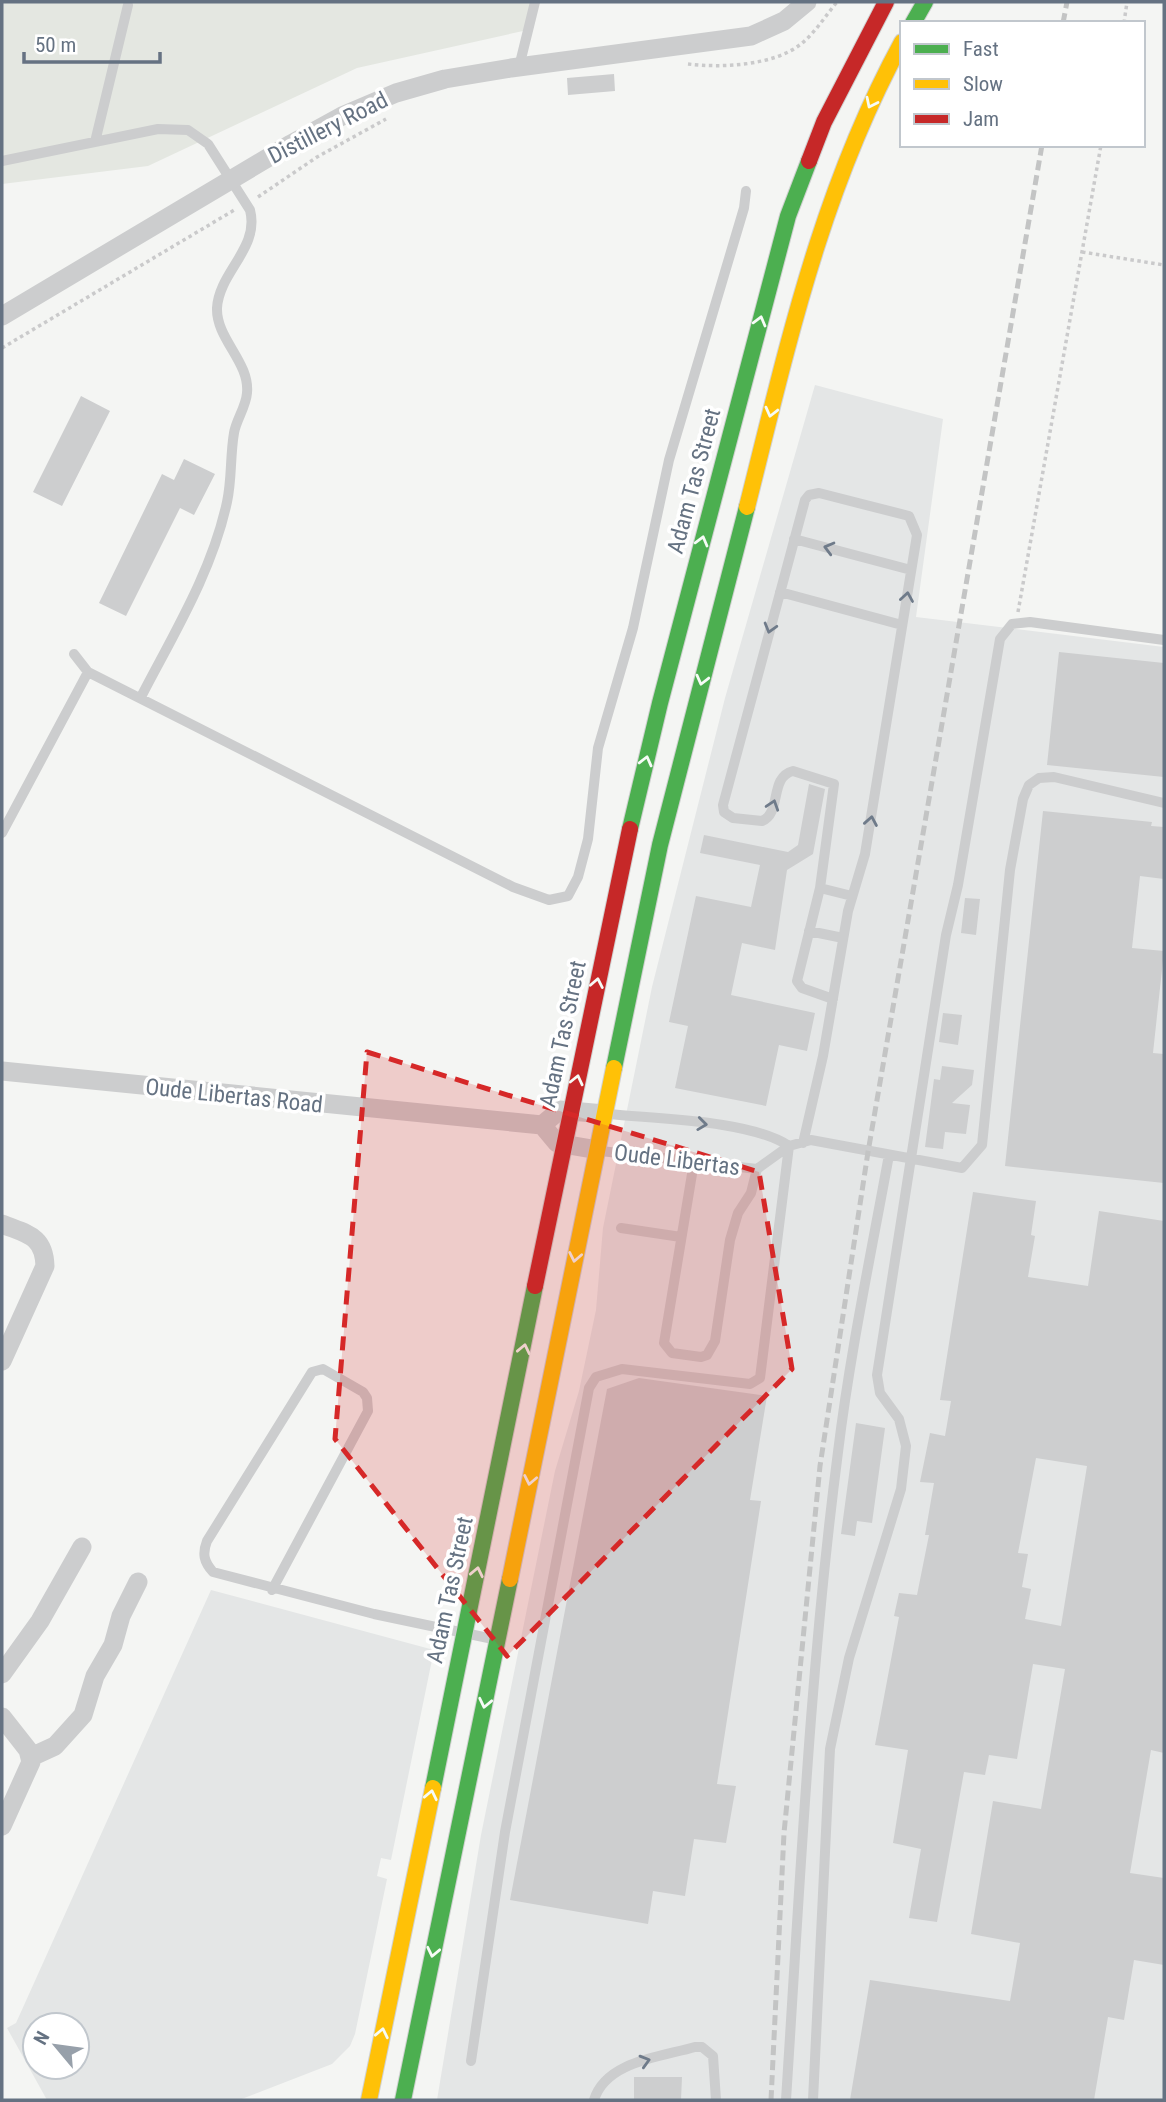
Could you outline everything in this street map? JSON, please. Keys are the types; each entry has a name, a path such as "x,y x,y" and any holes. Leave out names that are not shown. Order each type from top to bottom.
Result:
{"main road":[{"name":"Adam Tas Street","path":"369,2100 570,1111 647,756 788,216 824,122 886,2"},
{"path":"914,21 925,2"},
{"path":"403,2100 660,845 808,266 823,217 852,143 900,46"}],"street":[{"name":"Distillery Road","path":"2,316 230,179 342,116 396,93 445,79 519,67 751,36 784,21 807,2"},
{"name":"Oude Libertas Road","path":"2,1071 542,1125"},
{"path":"598,1150 557,1143 542,1125 560,1110 604,1114"},
{"path":"2,1224 38,1240 44,1250 44,1266 2,1361"},
{"path":"2,1674 40,1621 82,1547"},
{"path":"31,1756 55,1746 83,1715 95,1676 113,1644 121,1616 138,1582"},
{"path":"2,1717 31,1756"},
{"path":"2,1826 23,1785 31,1756"}],"lane":[{"path":"519,67 536,2"},
{"path":"95,142 128,5"},
{"path":"2,161 158,129 188,130 208,144 246,204 252,219 249,239 217,306 222,330 242,370 247,393 234,433 227,501 208,562 141,697"},
{"path":"74,654 88,672 513,887 549,900 568,896 585,853 598,748 633,628 669,460 746,191"},
{"path":"803,1143 833,999 852,896 865,855 917,535 909,516 814,494 805,500 738,743 724,797 724,811 733,818 762,821 770,814 779,782 787,772 830,780 834,784 820,888 798,985 833,999"},
{"path":"794,539 911,570"},
{"path":"780,592 902,625"},
{"path":"813,2100 830,1749 846,1667 904,1474 906,1446 902,1425 880,1393 877,1375 946,934 958,885 1000,639 1016,624 1030,622 1164,640"},
{"path":"2,833 88,672"},
{"path":"694,1162 664,1343 672,1353 701,1357 707,1355 715,1340 730,1240 738,1213 751,1193 757,1169 789,1146 811,1140 962,1168 982,1145 1010,870 1023,799 1030,785 1040,778 1054,777 1164,803"},
{"path":"820,888 852,896"},
{"path":"809,931 843,938"},
{"path":"604,1114 699,1123 772,1135 789,1146"},
{"path":"471,2062 505,1832 589,1388 596,1377 622,1369 750,1384 760,1378 789,1146"},
{"name":"Oude Libertas","path":"598,1150 757,1169"},
{"path":"786,2100 802,1838 826,1557 838,1451 889,1155"},
{"path":"621,1228 681,1237"},
{"path":"272,1590 368,1411 367,1398 363,1392 323,1369 312,1372 205,1546 204,1559 213,1572 272,1590 498,1640"},
{"path":"594,2100 597,2092 617,2070 695,2047 702,2047 713,2056 716,2100"}],"path":[{"path":"680,64 746,64 781,54 801,44 837,2"},
{"path":"1124,21 1127,2"},
{"path":"2,348 246,204 317,157 394,115"},
{"path":"1016,624 1101,147"},
{"path":"1082,251 1164,265"}],"highlighted area":[{"path":"367,1052 759,1172 792,1369 507,1656 335,1439"}],"shaded area":[{"path":"2,2 534,2 523,31 357,68 148,166 2,184"},
{"path":"815,385 943,419 916,617 1164,647 1164,2100 437,2100 481,1835 555,1471 579,1391 596,1310 603,1228 652,987 725,698"},
{"path":"211,1590 434,1650 391,1860 381,1858 377,1876 387,1879 355,2034 350,2046 332,2064 239,2100 47,2100 36,2081 91,2081 91,2011 21,2011"},
{"path":"21,2012 21,2053 7,2028 16,2023"}],"building":[{"path":"614,74 615,91 568,95 567,78"},
{"path":"81,396 110,411 62,506 33,492"},
{"path":"184,459 215,474 194,515 180,508 126,616 99,603 162,474 174,480"},
{"path":"1059,652 1164,663 1164,777 1047,765"},
{"path":"809,784 825,789 813,854 787,870 775,950 742,943 731,995 815,1013 807,1051 779,1045 766,1106 675,1088 688,1026 669,1022 696,896 751,907 760,865 700,853 704,835 788,852 798,845"},
{"path":"1043,811 1152,822 1151,826 1164,827 1164,879 1140,876 1132,948 1164,951 1153,1053 1164,1054 1164,1183 1005,1166"},
{"path":"965,898 980,899 976,935 961,933"},
{"path":"943,1013 962,1015 958,1045 939,1042"},
{"path":"942,1066 974,1070 972,1085 952,1103 970,1105 966,1134 945,1132 943,1149 925,1147 934,1079 940,1080"},
{"path":"973,1192 1036,1201 1031,1235 1035,1236 1028,1277 1088,1286 1099,1211 1164,1221 1164,1753 1151,1750 1130,1873 1164,1878 1164,1965 1134,1960 1124,2020 1108,2017 1094,2100 850,2100 870,1980 1010,2001 1020,1943 971,1934 993,1801 1041,1809 1065,1669 1033,1664 1017,1759 989,1755 985,1775 964,1772 937,1922 909,1918 921,1849 893,1843 908,1750 875,1745 899,1617 894,1616 899,1593 917,1595 929,1535 925,1535 934,1483 920,1482 930,1433 945,1436 951,1401 940,1400","holes":["1036,1458 1087,1466 1061,1626 1025,1619 1031,1589 1022,1587 1028,1554 1018,1553"]},
{"path":"639,1378 767,1396 750,1500 761,1501 717,1784 736,1786 726,1843 694,1839 685,1896 653,1891 648,1924 510,1900 607,1389"},
{"path":"856,1423 885,1428 872,1523 857,1521 855,1536 841,1534"},
{"path":"634,2077 682,2077 681,2100 634,2100"}],"railway":[{"path":"1063,21 1067,2"},
{"path":"771,2100 784,1833 820,1466 868,1152 1042,147"}],"traffic: fast":[{"path":"914,21 925,2"},
{"path":"630,829 660,703 788,216 809,161"},
{"path":"614,1068 660,845 747,507"},
{"path":"433,1788 535,1286"},
{"path":"403,2100 510,1579"}],"traffic: slow":[{"path":"747,507 793,328 828,212 849,155 900,46"},
{"path":"510,1579 614,1068"},
{"path":"369,2100 433,1788"}],"traffic: jam":[{"path":"809,161 824,122 886,2"},
{"path":"535,1286 630,829"}]}
